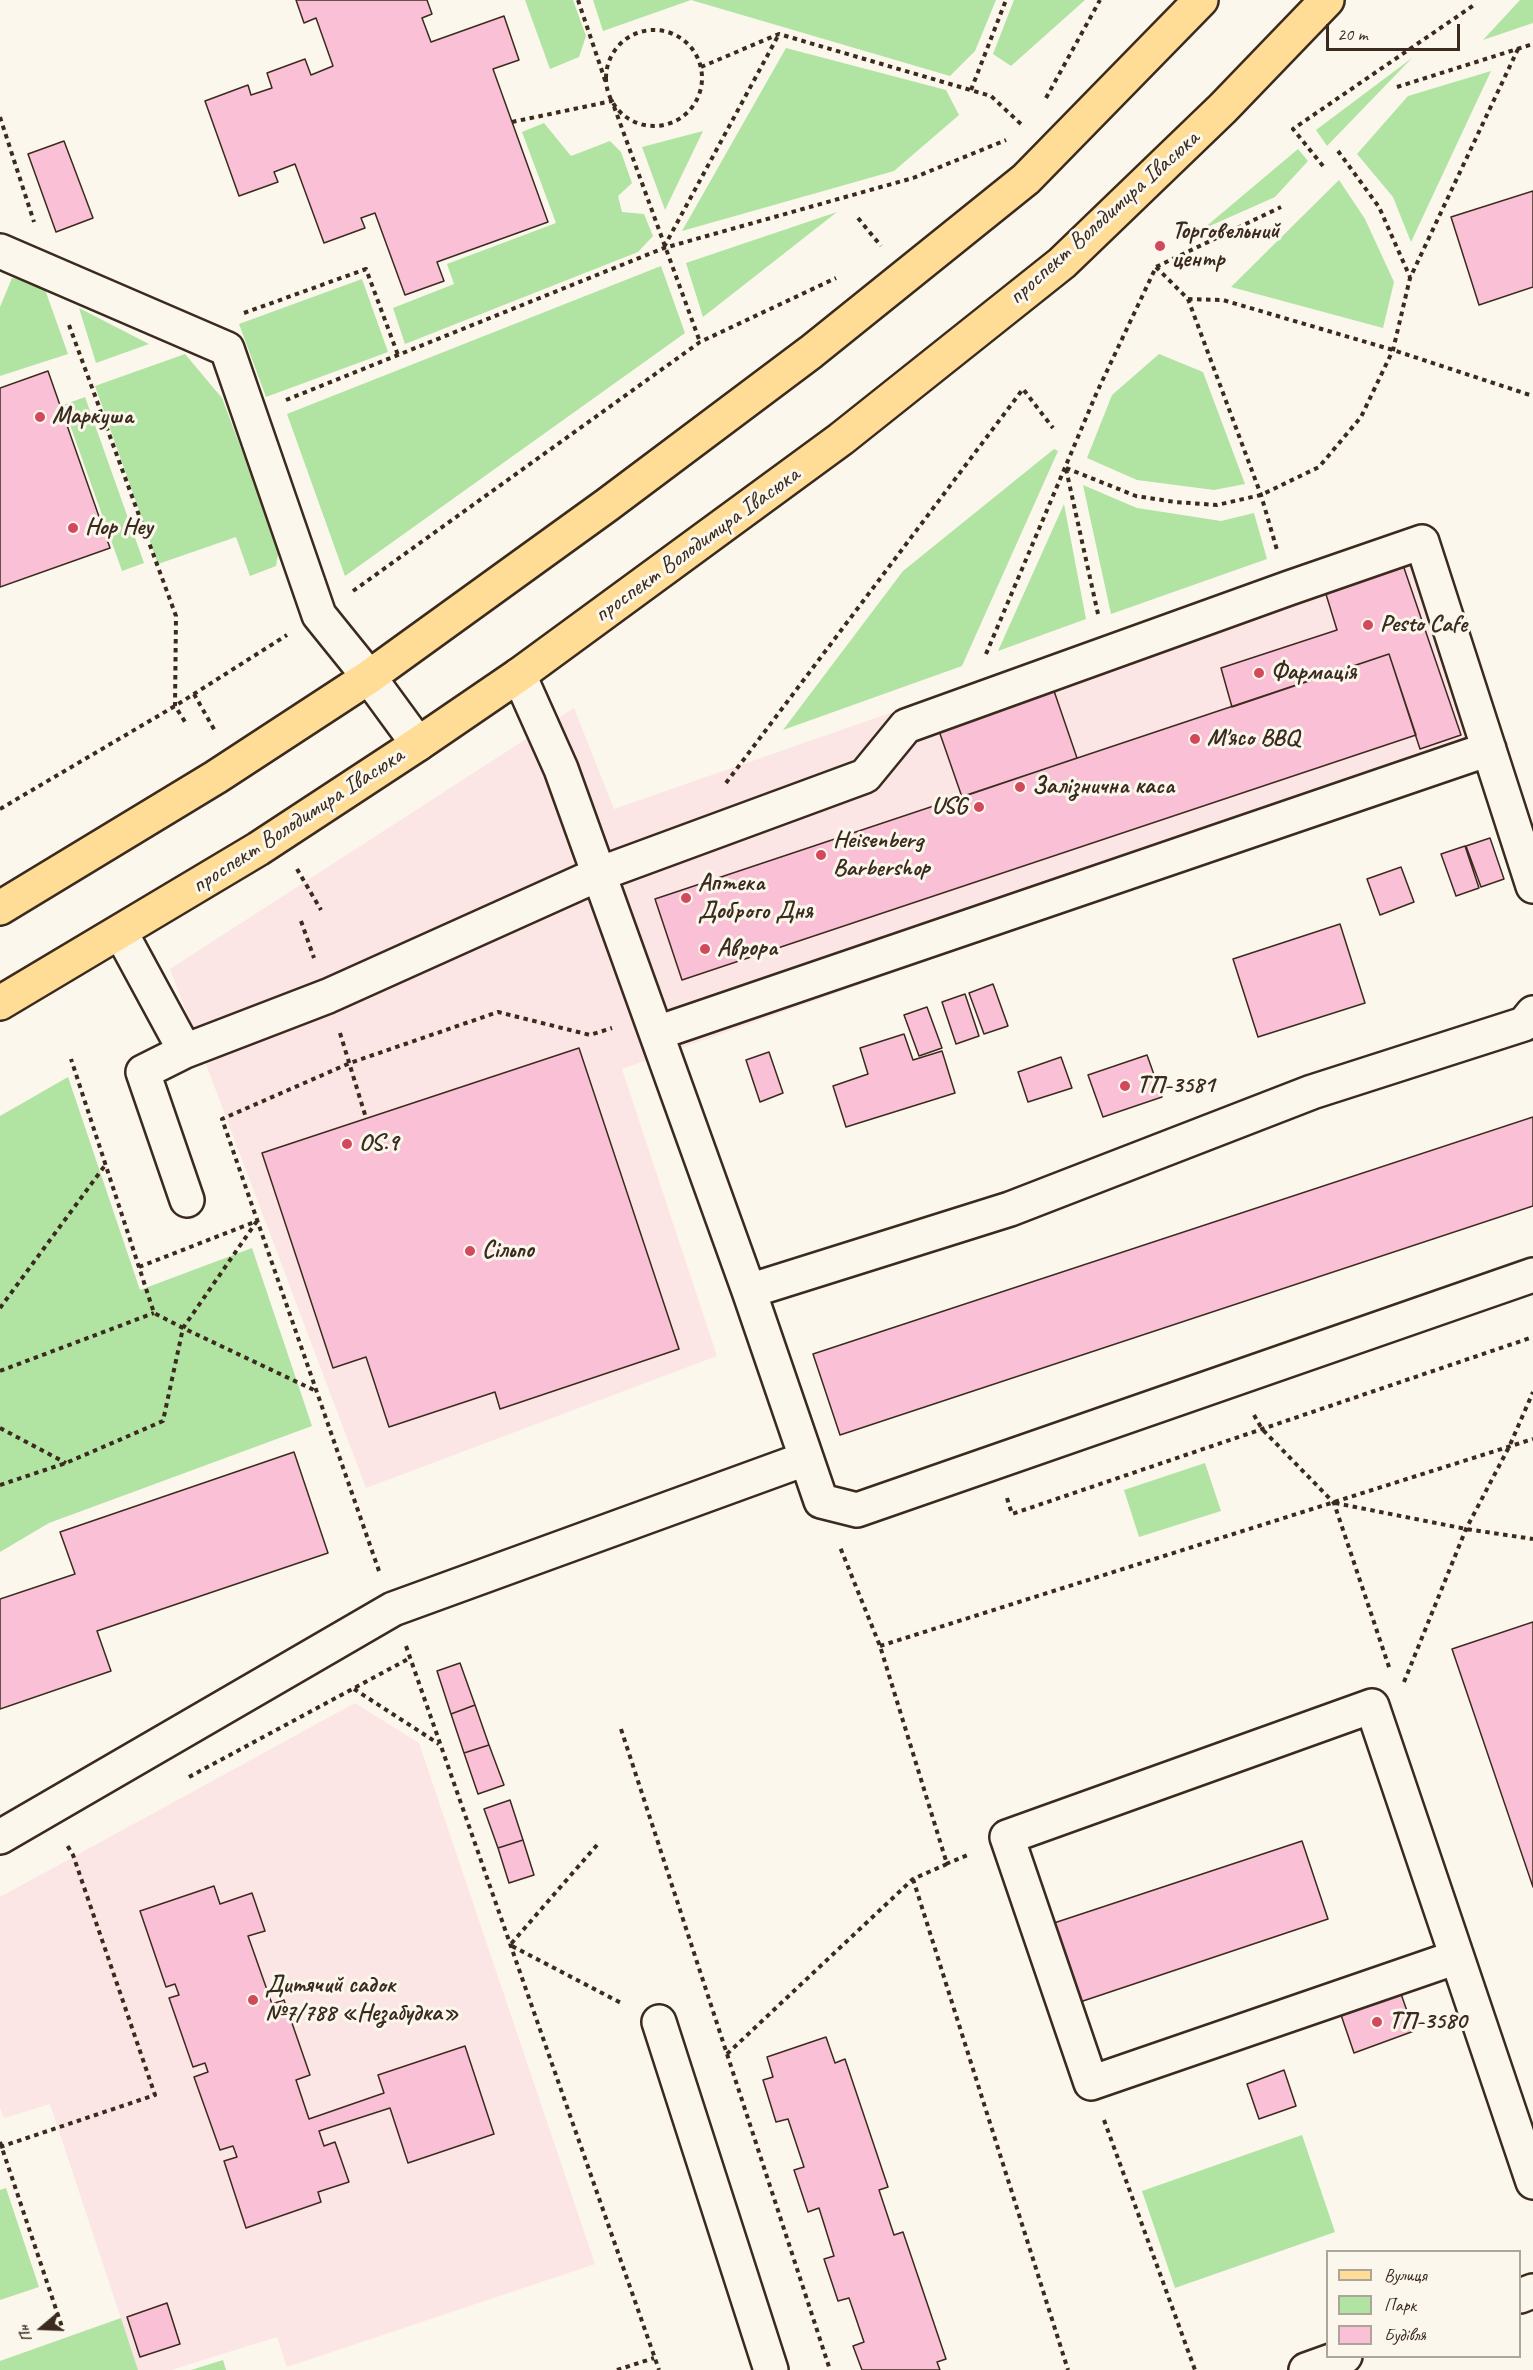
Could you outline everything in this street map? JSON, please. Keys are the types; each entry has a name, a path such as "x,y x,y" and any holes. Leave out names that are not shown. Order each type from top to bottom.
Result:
{"main road":[{"path":"0,908 216,777 369,677 607,505 801,359 1026,179 1201,0"},
{"name":"проспект Володимира Івасюка","path":"0,1003 121,933 258,849 418,744 519,675 842,439 1062,263 1223,108 1327,0"}],"lane":[{"path":"0,251 227,349 319,615 369,677 418,744"},
{"path":"187,1200 143,1072 185,1051 328,996 599,874 866,776 906,726 1422,542 1533,886"},
{"path":"519,675 561,769 749,1291 821,1502 856,1510 1533,1275"},
{"path":"654,1024 1489,748"},
{"path":"121,933 185,1051"},
{"path":"749,1291 1011,1209 1312,1092 1524,1024 1533,1013"},
{"path":"0,1837 393,1609 805,1459"},
{"path":"1457,1957 1091,2083 1007,1838 1372,1706 1457,1957 1533,2182"},
{"path":"659,2022 771,2370"},
{"path":"1306,2370 1339,2358"}],"path":[{"path":"578,0 664,248 700,342"},
{"path":"970,90 1006,0"},
{"path":"1045,100 1100,0"},
{"path":"1323,166 1293,129 1474,5"},
{"path":"607,86 607,71 611,57 621,43 635,34 651,30 668,32 683,40 694,52 701,67 702,84 698,99 689,112 677,121 663,126 648,126 633,122 621,113 612,101"},
{"path":"701,67 779,33 992,96 1028,130"},
{"path":"664,248 779,33"},
{"path":"1397,87 1533,44"},
{"path":"1066,468 1136,496 1217,505 1261,495 1319,467 1360,417 1393,350 1410,278 1518,49"},
{"path":"512,122 612,101"},
{"path":"0,117 50,273 176,616 175,706 187,725"},
{"path":"250,415 664,248 913,178 1008,139"},
{"path":"1338,151 1379,207 1410,278"},
{"path":"964,704 1066,468 1096,392 1156,267 1281,207"},
{"path":"858,219 888,253"},
{"path":"1156,267 1188,299 1261,495 1289,588"},
{"path":"239,315 366,269 398,355"},
{"path":"0,808 175,706 319,615 700,342 846,273"},
{"path":"1188,299 1223,300 1393,350 1533,396"},
{"path":"722,788 1023,389 1053,428"},
{"path":"1066,468 1106,653"},
{"path":"654,1024 590,1035 498,1012 350,1063 222,1119 659,2370"},
{"path":"71,1059 154,1313 317,1391"},
{"path":"0,1308 106,1164"},
{"path":"139,1266 257,1221"},
{"path":"0,1485 66,1463 163,1421 183,1328 257,1221"},
{"path":"0,1371 154,1313"},
{"path":"996,1461 1012,1514 1533,1337"},
{"path":"1234,1378 1262,1429 1334,1503 1466,1529 1533,1539"},
{"path":"1372,1706 1399,1695 1466,1529 1509,1447 1533,1392"},
{"path":"0,1428 66,1463"},
{"path":"880,1646 1533,1439"},
{"path":"821,1502 880,1646 947,1864"},
{"path":"179,1782 410,1658"},
{"path":"354,1689 440,1745"},
{"path":"621,1729 830,2370"},
{"path":"727,2054 913,1879 1007,1838"},
{"path":"57,1848 66,1843 73,1855 155,2095 0,2145 63,2330"},
{"path":"510,1945 597,1845"},
{"path":"913,1879 1068,2370"},
{"path":"510,1945 659,2022"},
{"path":"1091,2083 1195,2370"},
{"path":"617,2370 654,2358"}],"shaded area":[{"path":"1422,528 1502,757 622,1069 717,1356 366,1488 170,969 574,708 614,809"},
{"name":"Дитячий садок №7/788 «Незабудка»","path":"355,1703 419,1743 595,2264 287,2367 277,2337 171,2370 138,2370 50,2104 4,2118 0,2108 0,1897"}],"green space":[{"path":"525,0 573,0 586,36 579,57 550,69"},
{"path":"593,0 691,0 603,31"},
{"path":"691,0 996,0 975,51 950,76"},
{"path":"1014,0 1085,0 1011,66 993,54"},
{"path":"1520,0 1533,0 1533,23 1483,40"},
{"path":"786,48 946,90 959,115 894,171 682,231"},
{"path":"1412,58 1327,146 1316,130"},
{"path":"1491,71 1411,242 1393,197 1357,154 1408,96"},
{"path":"544,123 571,156 610,141 621,152 632,183 618,196 622,212 644,214 653,236 638,252 405,344 393,308 454,284 447,264 556,223 522,132"},
{"path":"703,131 665,210 642,147"},
{"path":"1298,149 1308,161 1275,197 1203,229"},
{"path":"1339,180 1365,219 1394,282 1383,328 1231,287"},
{"path":"837,212 703,317 686,263"},
{"path":"661,266 685,333 345,576 287,414"},
{"path":"12,278 42,281 68,354 0,376 0,307"},
{"path":"362,279 388,352 266,397 239,324"},
{"path":"79,308 149,344 96,363"},
{"path":"185,354 222,398 279,549 276,566 250,576 236,537 158,564 95,386"},
{"path":"1159,354 1203,372 1245,484 1214,490 1137,480 1087,458 1112,395"},
{"path":"85,397 144,563 122,571 63,405"},
{"path":"1054,449 1058,451 962,666 783,730 903,571"},
{"path":"1083,485 1137,508 1221,521 1254,513 1267,559 1111,614"},
{"path":"1064,504 1086,619 998,651"},
{"path":"68,1077 140,1290 252,1248 312,1426 49,1523 0,1552 0,1116"},
{"path":"1205,1463 1221,1511 1139,1537 1124,1490"},
{"path":"1302,2135 1335,2232 1175,2288 1142,2191"},
{"path":"6,2188 39,2287 0,2300 0,2190"},
{"path":"121,2318 138,2370 0,2370 0,2361"},
{"path":"223,2360 226,2370 191,2370"}],"building":[{"path":"296,0 427,0 432,14 422,18 431,42 504,16 519,60 493,69 548,222 437,262 444,281 405,295 375,213 361,218 365,228 324,243 295,164 274,172 278,182 239,196 205,101 248,85 251,95 272,88 267,73 305,59 311,75 333,66 316,18 304,23"},
{"path":"64,141 93,218 56,232 28,154"},
{"path":"1533,191 1533,287 1479,305 1451,217"},
{"path":"48,371 110,548 0,587 0,388"},
{"path":"1403,565 1461,735 1420,749 1389,654 1232,707 1221,668 1337,630 1325,591"},
{"path":"1389,654 1416,735 682,980 655,899"},
{"path":"1053,688 1077,758 962,797 938,728"},
{"path":"1490,838 1504,879 1481,887 1466,846"},
{"path":"1465,846 1479,888 1456,896 1441,854"},
{"path":"1401,867 1414,902 1380,915 1367,879"},
{"path":"1340,924 1365,1003 1258,1037 1233,959"},
{"path":"993,984 1008,1026 984,1034 969,993"},
{"path":"965,994 979,1036 956,1044 942,1002"},
{"path":"927,1007 942,1048 919,1056 904,1015"},
{"path":"904,1034 913,1060 942,1051 955,1093 846,1127 833,1086 868,1074 860,1048"},
{"name":"Сільпо","path":"579,1048 679,1349 500,1409 495,1392 389,1427 366,1357 333,1368 262,1153"},
{"path":"769,1052 783,1093 760,1102 746,1060"},
{"name":"ТП-3581","path":"1147,1055 1162,1097 1103,1117 1088,1075"},
{"path":"1061,1057 1072,1088 1028,1102 1018,1072"},
{"path":"1533,1117 1533,1206 840,1435 813,1354"},
{"path":"294,1452 328,1553 97,1631 111,1671 0,1709 0,1599 75,1574 60,1532"},
{"path":"1533,1622 1533,1887 1452,1649"},
{"path":"460,1663 475,1705 451,1714 437,1671"},
{"path":"475,1705 489,1745 464,1753 451,1714"},
{"path":"489,1745 504,1785 478,1794 464,1753"},
{"path":"510,1800 523,1840 498,1848 484,1809"},
{"path":"523,1840 534,1875 509,1883 498,1848"},
{"path":"1302,1841 1328,1919 1077,2003 1051,1924"},
{"path":"214,1886 220,1904 252,1893 265,1931 248,1936 272,2004 284,2000 310,2075 296,2080 309,2119 384,2093 378,2075 465,2046 494,2134 408,2163 390,2108 319,2131 324,2146 335,2142 349,2182 318,2192 321,2202 246,2228 224,2161 237,2157 233,2146 220,2150 194,2077 208,2072 205,2063 193,2067 169,1998 179,1995 175,1984 166,1987 140,1911"},
{"name":"ТП-3580","path":"1400,1991 1414,2031 1354,2053 1340,2012"},
{"path":"826,2037 835,2063 845,2059 888,2187 879,2190 894,2235 903,2232 946,2359 937,2362 940,2370 862,2370 853,2346 864,2342 849,2298 838,2301 824,2259 834,2256 819,2208 808,2212 794,2170 804,2167 788,2119 776,2122 763,2080 773,2077 767,2057"},
{"path":"1284,2070 1296,2106 1259,2119 1247,2084"},
{"path":"167,2303 180,2344 140,2357 127,2317"}],"place":[{"name":"Торговельний центр","path":"1160,246"},
{"name":"Маркуша","path":"40,417"},
{"name":"Hop Hey","path":"73,528"},
{"name":"Pesto Cafe","path":"1368,625"},
{"name":"Фармація","path":"1259,673"},
{"name":"M'ясо BBQ","path":"1195,739"},
{"name":"Залізнична каса","path":"1020,787"},
{"name":"USG","path":"979,807"},
{"name":"Heisenberg Barbershop","path":"821,855"},
{"name":"Аптека Доброго Дня","path":"686,898"},
{"name":"Аврора","path":"705,949"},
{"name":"ТП-3581","path":"1125,1086"},
{"name":"OS.9","path":"347,1144"},
{"name":"Сільпо","path":"470,1251"},
{"name":"Дитячий садок №7/788 «Незабудка»","path":"253,2000"},
{"name":"ТП-3580","path":"1377,2022"}]}
